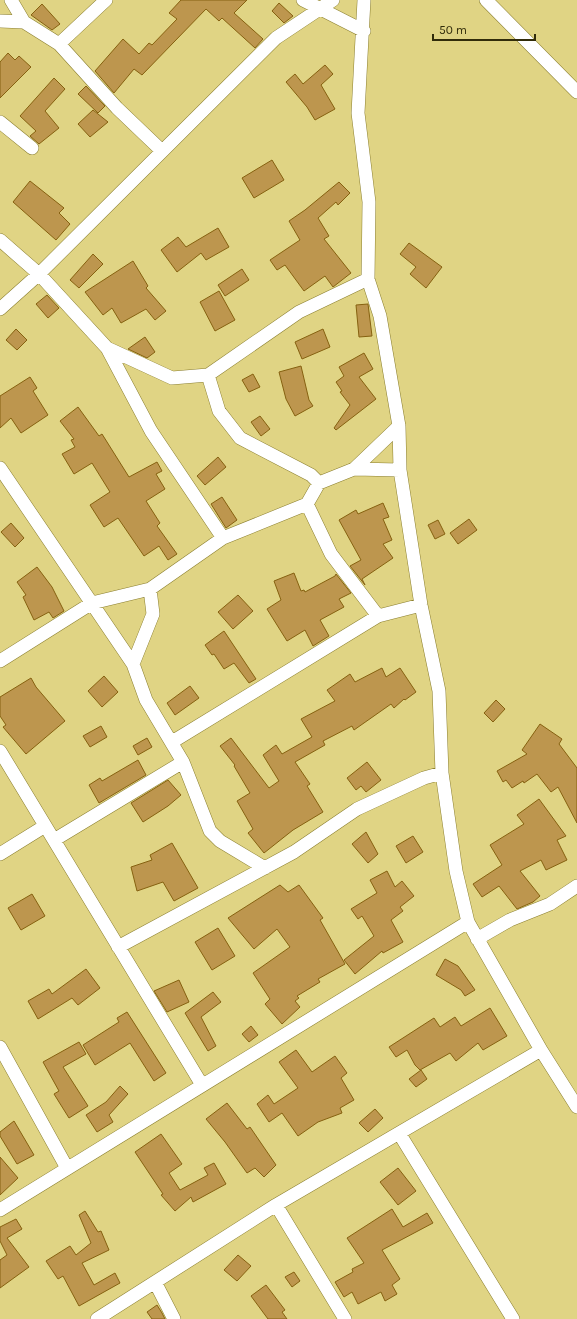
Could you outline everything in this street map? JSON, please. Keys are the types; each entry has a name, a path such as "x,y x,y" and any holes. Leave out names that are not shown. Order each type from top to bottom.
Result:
{"street":[{"path":"11,0 24,22 59,44 117,108 162,151"},
{"path":"59,44 106,0"},
{"path":"303,0 364,31"},
{"path":"0,309 39,274 276,38 333,0"},
{"path":"364,0 364,31 358,114 369,202 368,279 380,316 398,426 400,470 421,605 439,691 442,773 456,871 468,922 541,1050 577,1107"},
{"path":"486,0 577,92"},
{"path":"0,21 24,22"},
{"path":"0,122 32,148"},
{"path":"0,240 39,274 107,348 151,431 223,538"},
{"path":"107,348 172,378 208,375 299,312 368,279"},
{"path":"208,375 219,411 240,438 310,475 319,483"},
{"path":"0,661 92,603 150,589 223,538 307,504 319,483 354,469 398,426"},
{"path":"0,468 133,664 146,700 183,762 210,831 220,841 265,868"},
{"path":"354,469 400,470"},
{"path":"307,504 331,554 378,616"},
{"path":"133,664 153,614 150,589"},
{"path":"172,742 378,616 421,605"},
{"path":"0,751 202,1085"},
{"path":"54,840 183,762"},
{"path":"118,947 294,852 357,810 424,778 442,773"},
{"path":"0,854 45,826"},
{"path":"477,939 510,920 550,904 577,886"},
{"path":"0,1210 468,922"},
{"path":"0,1047 67,1168"},
{"path":"96,1319 276,1205 541,1050"},
{"path":"399,1133 513,1319"},
{"path":"276,1205 345,1319"},
{"path":"155,1282 174,1319"}],"building":[{"path":"181,0 247,0 234,13 263,39 255,48 222,18 219,21 206,9 142,75 134,69 114,93 95,71 123,39 139,54 149,43 152,45 177,19 169,13"},
{"path":"279,3 293,16 284,23 272,11"},
{"path":"42,4 60,24 52,30 31,15"},
{"path":"8,53 15,60 19,56 31,67 0,98 0,62"},
{"path":"325,65 333,74 321,85 335,109 315,120 307,107 286,82 295,74 303,84"},
{"path":"54,78 65,89 45,111 59,128 39,144 30,136 36,131 20,116"},
{"path":"86,86 105,106 98,113 78,94"},
{"path":"93,110 108,122 90,137 78,124"},
{"path":"272,160 284,180 254,198 242,178"},
{"path":"30,181 64,208 59,213 70,224 56,240 13,202"},
{"path":"339,182 350,193 338,205 336,202 318,218 329,236 324,239 351,273 333,287 325,276 304,291 285,265 277,270 270,260 300,240 289,221"},
{"path":"218,228 229,247 206,260 201,253 177,272 161,250 178,237 186,247"},
{"path":"409,243 442,267 426,288 410,274 416,267 400,254"},
{"path":"93,254 103,264 79,288 70,280"},
{"path":"133,261 148,286 146,288 166,311 155,320 146,309 121,323 112,308 103,315 85,292"},
{"path":"242,269 249,280 225,296 218,285"},
{"path":"219,291 235,320 215,331 200,302"},
{"path":"47,295 59,308 48,318 36,304"},
{"path":"368,304 372,336 359,337 356,305"},
{"path":"16,329 27,340 17,350 6,340"},
{"path":"323,329 330,347 302,359 295,342"},
{"path":"145,337 155,352 147,358 128,349"},
{"path":"364,353 373,369 359,377 376,399 336,430 334,428 350,405 340,392 342,391 336,382 344,376 339,367"},
{"path":"301,366 309,400 313,406 295,416 286,399 279,372"},
{"path":"253,374 260,387 249,392 242,380"},
{"path":"30,377 37,388 33,391 48,415 21,433 11,418 0,428 0,396"},
{"path":"78,407 99,436 102,434 129,477 157,462 162,471 156,474 165,489 146,501 160,523 157,526 177,554 168,560 159,546 144,556 118,518 104,527 90,505 110,492 92,463 74,474 62,454 75,447 71,440 74,439 60,421"},
{"path":"260,416 270,429 261,436 251,422"},
{"path":"218,457 226,467 205,485 197,476"},
{"path":"222,497 237,520 226,528 211,504"},
{"path":"383,503 389,517 383,519 392,540 383,544 393,558 362,579 365,585 350,566 361,560 339,520 356,510 358,514"},
{"path":"469,519 477,530 458,544 450,533"},
{"path":"438,520 445,534 435,539 428,525"},
{"path":"11,523 24,538 15,547 1,532"},
{"path":"37,567 52,587 64,611 53,618 49,612 34,620 23,597 26,595 17,582"},
{"path":"294,573 301,591 304,590 305,592 335,576 336,574 351,593 339,599 344,607 320,620 329,636 313,646 305,630 287,641 267,609 281,600 274,581"},
{"path":"238,595 253,611 233,629 218,612"},
{"path":"224,631 256,679 249,683 234,663 224,669 214,654 212,655 205,645"},
{"path":"382,668 386,677 400,668 416,692 405,700 404,699 394,708 391,704 354,730 352,726 323,741 325,745 295,762 310,784 307,786 323,812 293,830 264,853 248,833 253,829 237,801 250,793 234,766 235,765 220,746 231,738 269,788 279,781 263,755 276,745 282,754 312,737 301,719 335,701 327,690 350,674 355,682"},
{"path":"104,676 118,692 102,707 88,691"},
{"path":"31,678 36,687 65,721 26,754 3,727 6,725 0,716 0,697"},
{"path":"190,686 199,698 175,715 167,703"},
{"path":"496,700 505,709 493,722 484,713"},
{"path":"540,724 562,739 559,744 577,768 577,823 558,787 551,792 537,774 524,783 523,781 512,788 506,780 503,782 497,771 527,754 522,750"},
{"path":"101,726 107,737 90,747 83,736"},
{"path":"147,738 152,747 138,755 133,746"},
{"path":"138,760 146,775 99,803 89,785 100,778 102,781"},
{"path":"367,762 381,780 366,792 361,786 356,790 347,778"},
{"path":"168,780 181,795 168,806 143,822 131,803"},
{"path":"539,799 566,836 557,840 567,860 546,870 541,860 520,871 540,896 533,902 517,909 499,886 482,897 473,884 502,865 490,845 524,824 517,815"},
{"path":"366,832 378,854 368,863 352,844"},
{"path":"413,836 423,852 406,863 396,846"},
{"path":"172,843 198,888 174,901 163,882 137,891 131,867 152,860 150,855"},
{"path":"387,871 395,887 402,881 414,896 400,907 403,911 391,920 403,942 383,953 382,951 355,974 344,960 374,936 362,916 358,919 351,909 377,893 370,880"},
{"path":"280,885 288,892 299,885 323,918 320,920 345,964 318,979 320,982 297,996 299,998 295,1001 300,1007 282,1024 265,1004 270,999 253,973 290,947 277,929 254,949 228,918"},
{"path":"32,894 45,916 21,930 8,908"},
{"path":"218,928 235,956 212,970 195,942"},
{"path":"445,959 458,966 475,990 465,996 461,990 436,975"},
{"path":"86,969 100,988 78,1005 72,998 38,1019 28,1001 49,989 52,994"},
{"path":"179,980 189,1002 167,1012 154,991"},
{"path":"213,992 221,1002 201,1017 216,1046 208,1051 185,1013"},
{"path":"490,1008 507,1036 483,1050 478,1043 456,1061 450,1053 420,1070 415,1065 407,1050 396,1057 389,1047 434,1018 440,1027 455,1017 461,1026"},
{"path":"127,1012 166,1073 154,1081 130,1043 95,1065 83,1045 119,1022 117,1018"},
{"path":"251,1026 258,1035 249,1042 242,1034"},
{"path":"79,1042 86,1054 63,1067 88,1106 69,1118 54,1094 59,1091 43,1062"},
{"path":"296,1050 312,1072 335,1056 347,1073 341,1078 354,1100 340,1108 342,1113 318,1122 298,1136 282,1113 269,1122 257,1104 268,1095 274,1104 298,1088 279,1062"},
{"path":"421,1070 427,1079 416,1087 409,1079"},
{"path":"120,1086 128,1094 109,1115 113,1122 97,1132 86,1115 106,1102"},
{"path":"227,1103 247,1129 250,1127 276,1165 264,1177 255,1168 247,1173 225,1142 206,1119"},
{"path":"375,1109 383,1118 368,1132 359,1123"},
{"path":"14,1121 34,1155 17,1164 0,1136 0,1132"},
{"path":"161,1134 182,1164 169,1173 180,1190 208,1175 204,1168 214,1163 226,1184 193,1202 191,1197 175,1211 161,1195 163,1194 135,1152"},
{"path":"0,1157 18,1178 0,1195"},
{"path":"398,1168 416,1191 398,1205 380,1182"},
{"path":"392,1209 403,1227 427,1213 433,1223 382,1250 400,1279 392,1285 397,1294 385,1301 381,1292 358,1304 352,1292 344,1297 335,1282 353,1272 352,1269 364,1263 347,1238"},
{"path":"85,1211 98,1232 101,1231 109,1250 82,1263 94,1285 115,1273 120,1283 79,1306 63,1276 58,1279 46,1261 70,1246 76,1255 91,1243 79,1215"},
{"path":"16,1219 22,1229 7,1238 29,1267 0,1288 0,1260 7,1255 0,1241 0,1227"},
{"path":"238,1255 251,1266 237,1281 224,1270"},
{"path":"294,1272 300,1281 292,1287 285,1277"},
{"path":"266,1285 285,1310 282,1312 287,1319 268,1319 251,1296"},
{"path":"157,1305 165,1319 152,1319 147,1312"}]}
